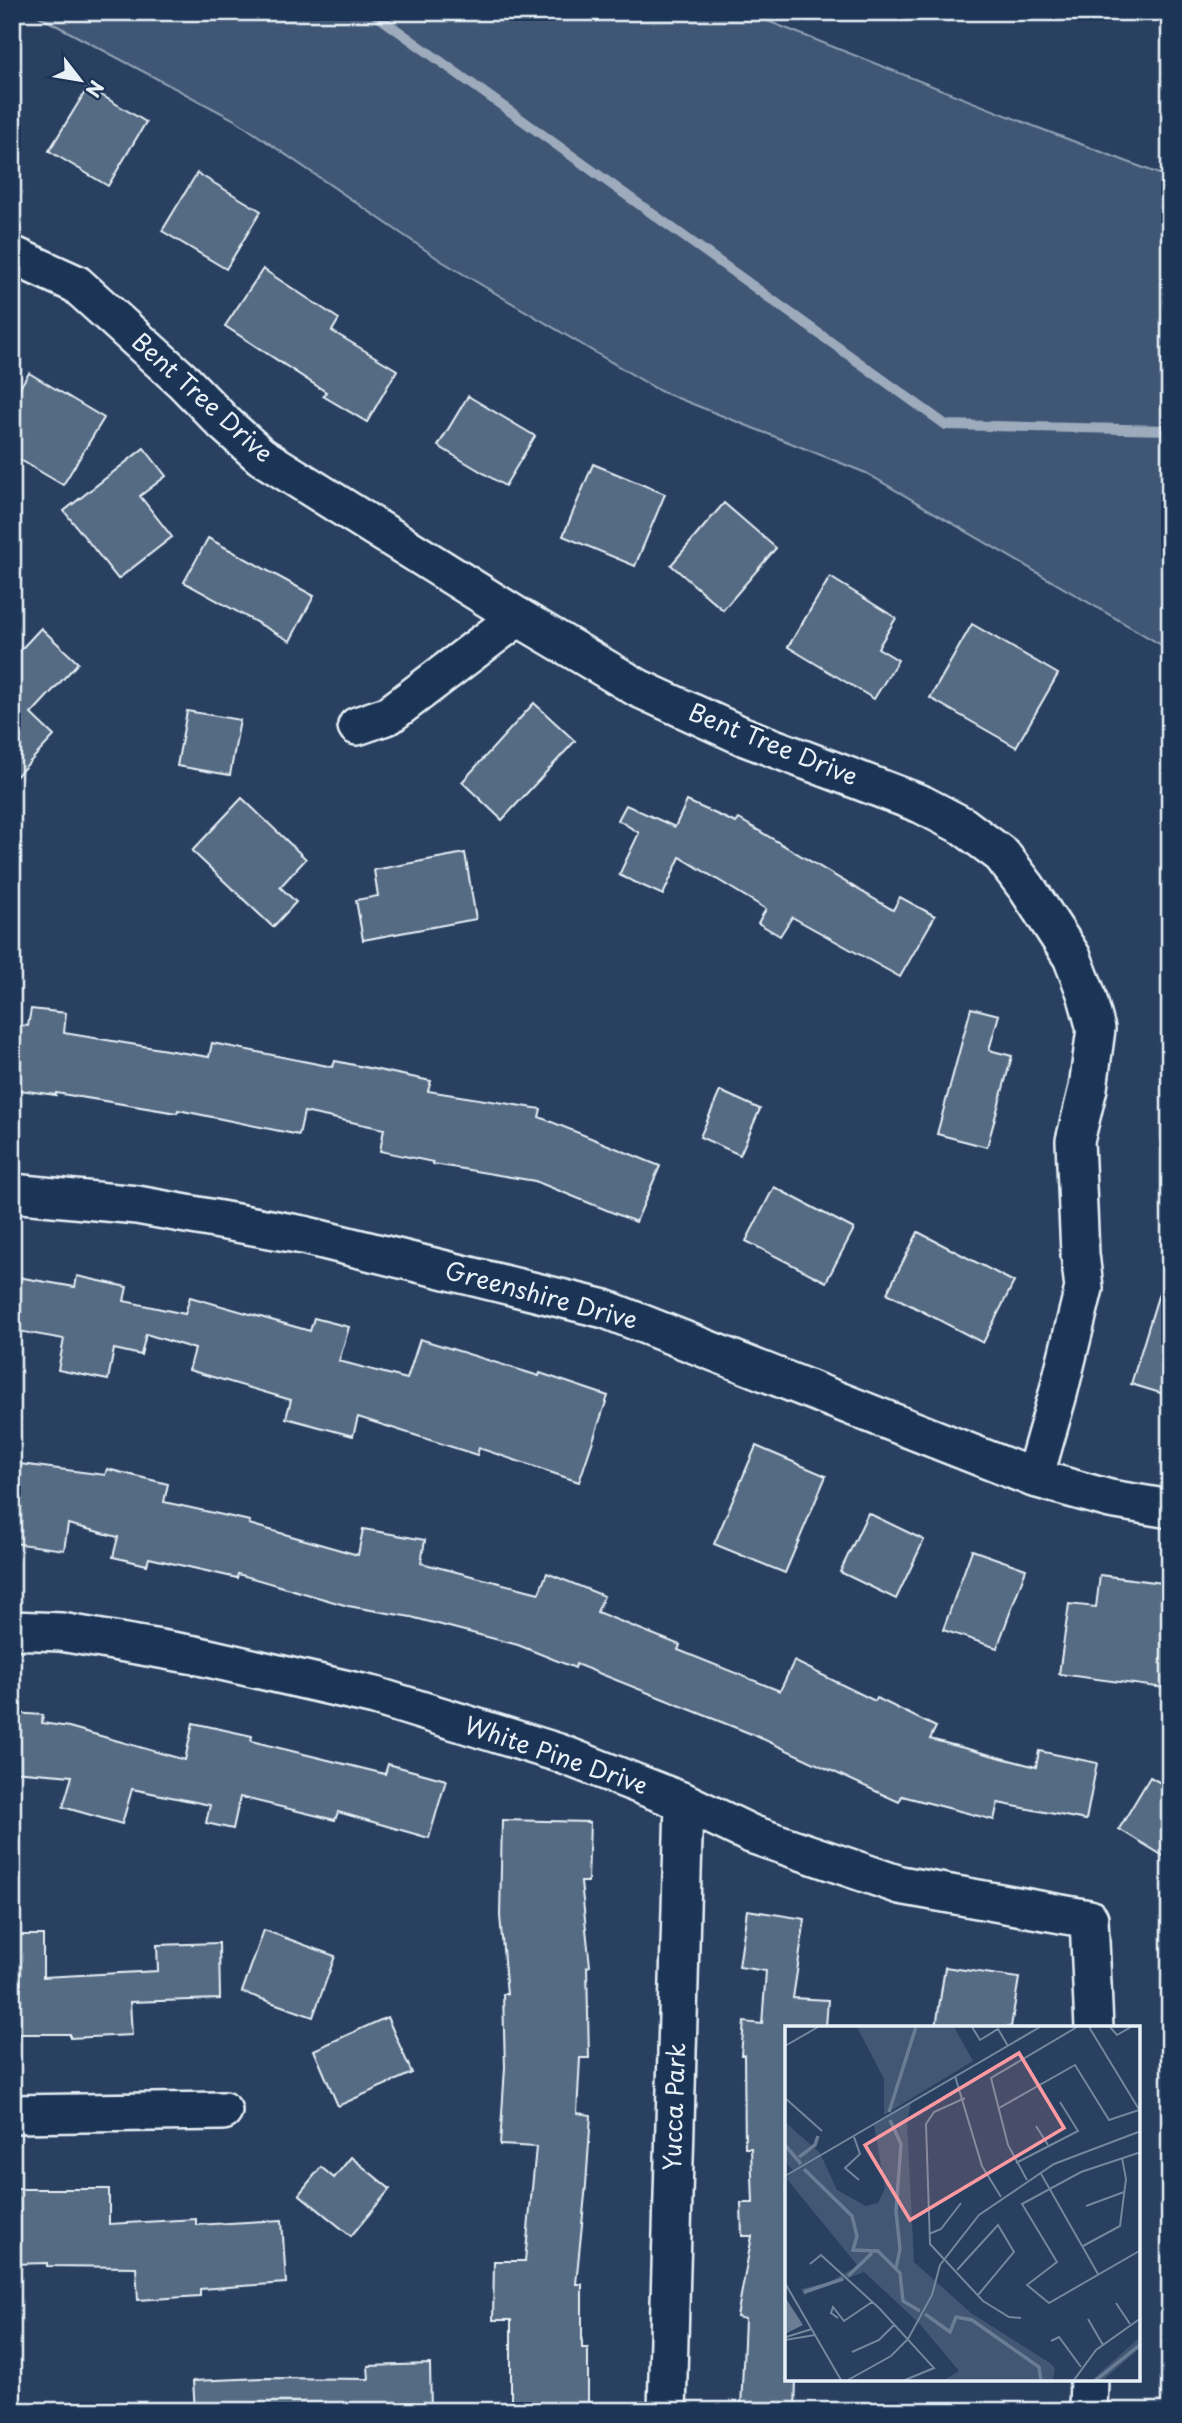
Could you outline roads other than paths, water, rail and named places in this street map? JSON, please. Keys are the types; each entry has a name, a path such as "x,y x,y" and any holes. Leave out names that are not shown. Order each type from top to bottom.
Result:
{"street":[{"name":"Bent Tree Drive","path":"12,255 76,285 261,456 518,617 650,693 745,737 921,804 963,826 1002,855 1072,957 1096,1029 1088,1088 1076,1141 1080,1254 1084,1288 1034,1478"},
{"path":"357,726 389,715 518,617"},
{"name":"Greenshire Drive","path":"12,1193 137,1205 303,1235 605,1309 1034,1478 1110,1499 1170,1509"},
{"name":"White Pine Drive","path":"12,1630 61,1632 195,1655 375,1696 559,1753 684,1802 751,1834 900,1885 1089,1919 1094,2026"},
{"name":"Yucca Park","path":"667,2411 684,1802"},
{"path":"12,2114 223,2111"},
{"path":"1088,2411 1089,2381"}],"waterway":[{"path":"372,12 946,425 1170,430"}]}
